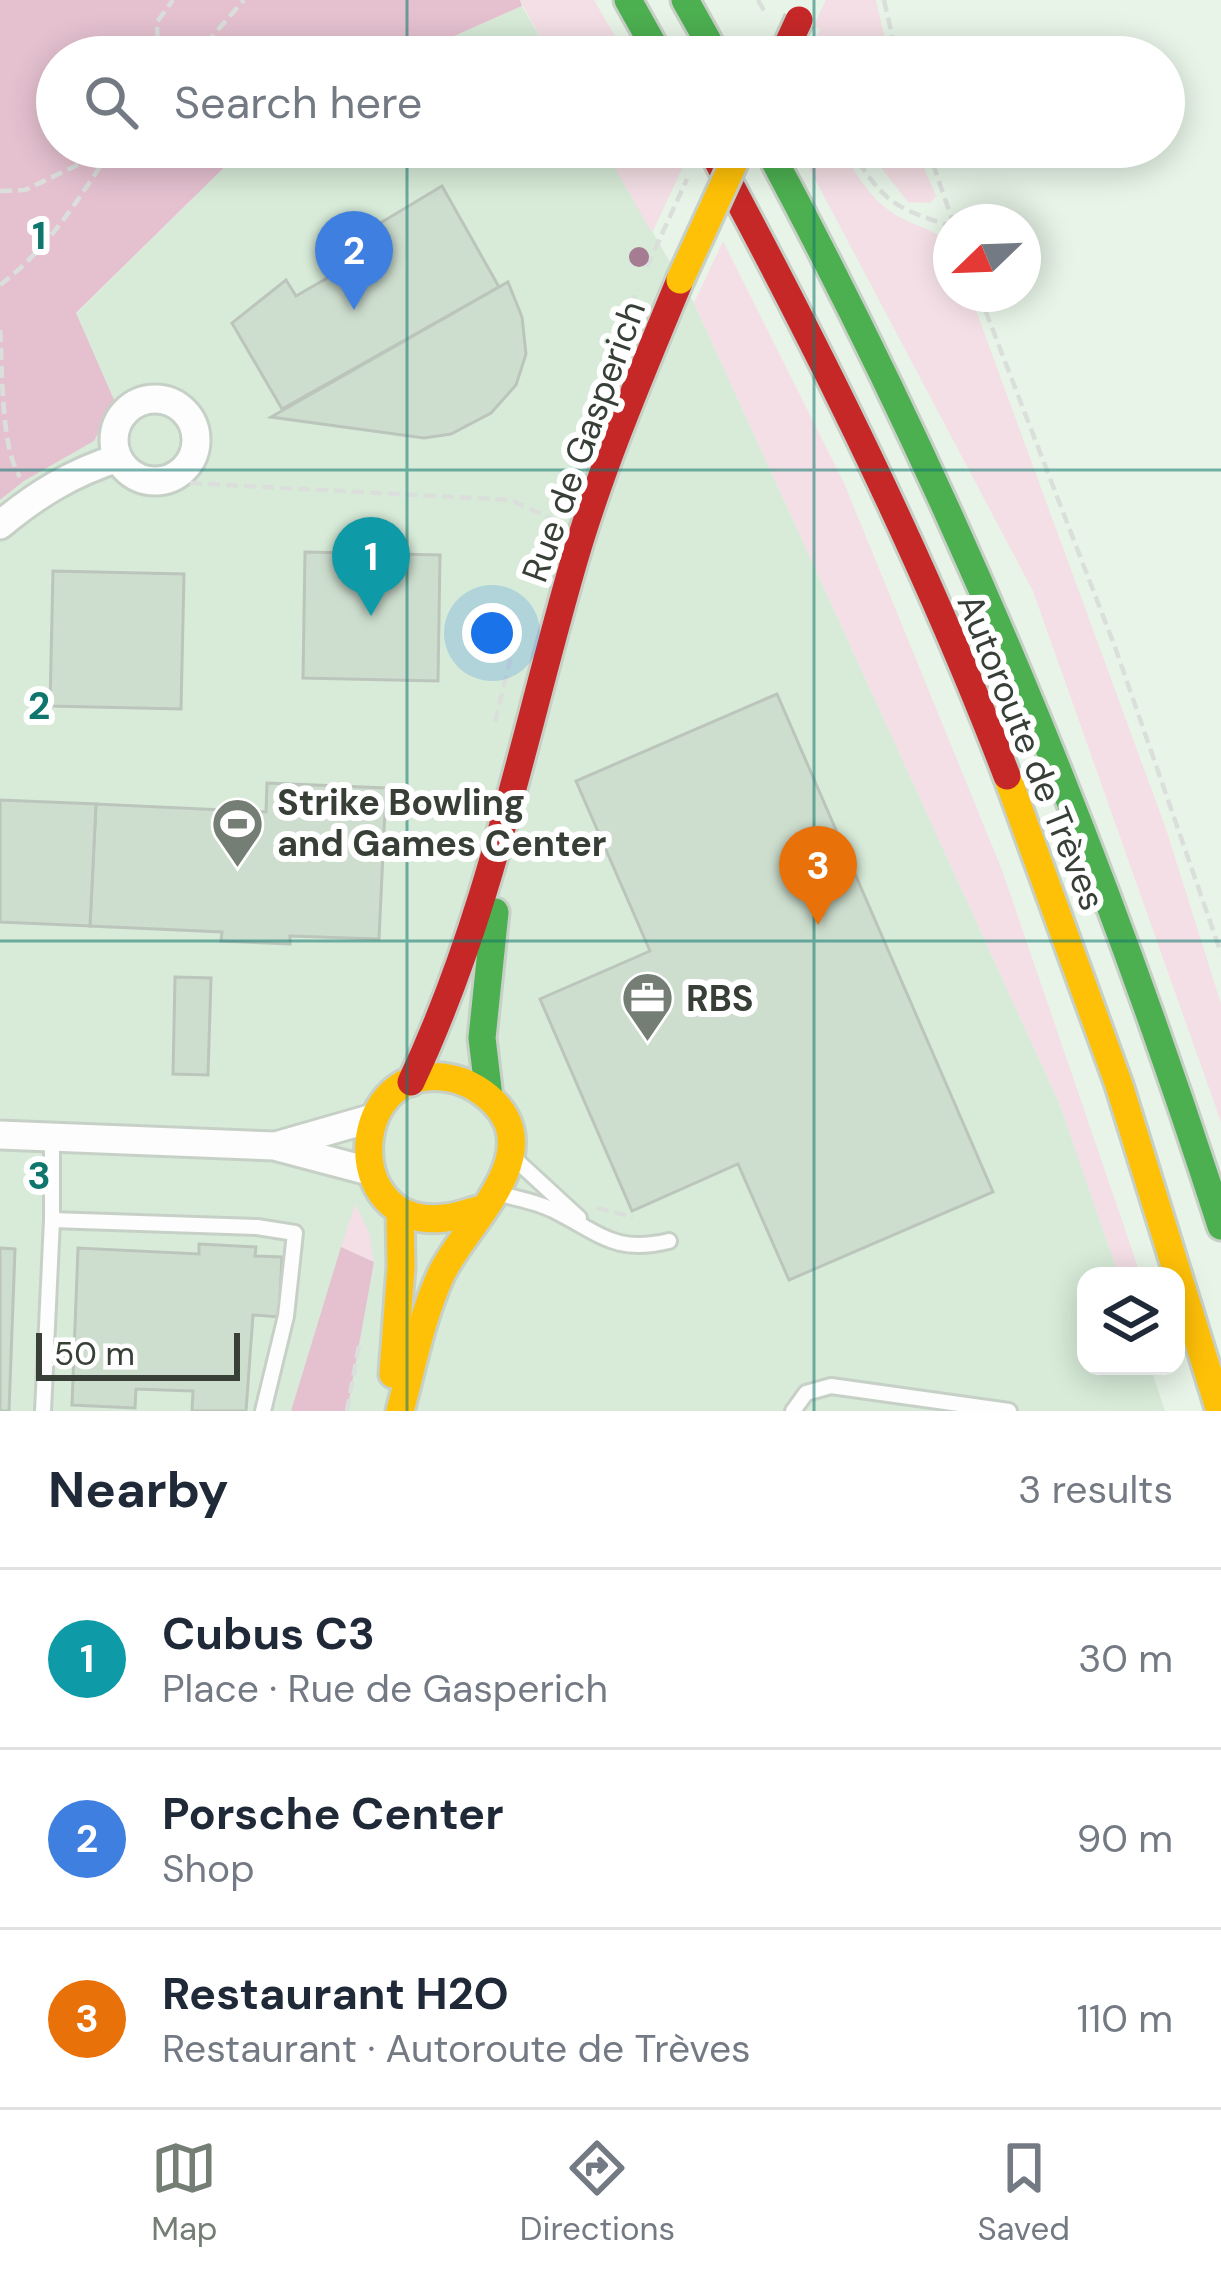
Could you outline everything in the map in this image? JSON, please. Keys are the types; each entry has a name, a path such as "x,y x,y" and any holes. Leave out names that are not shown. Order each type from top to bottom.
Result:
{"main road":[{"path":"628,0 648,36"},
{"path":"685,0 705,36"},
{"name":"Autoroute de Trèves","path":"712,168 746,210 859,440 984,720 1117,1069 1220,1411"},
{"name":"Rue de Gasperich","path":"411,1082 439,1028 502,838 565,590 613,440 731,168"},
{"name":"Autoroute de Trèves","path":"778,168 905,417 1028,696 1100,873 1221,1226"},
{"name":"Rue de Gasperich","path":"489,1097 482,1037 502,838"},
{"path":"400,1411 440,1274 489,1201 511,1156 507,1124 489,1097 472,1085 453,1078 411,1082 388,1096 373,1118 366,1144 369,1171 381,1194 400,1211 426,1222 455,1221 489,1201"},
{"path":"390,1411 401,1268 400,1211"}],"street":[{"path":"143,401 171,402 191,421 195,434 191,461 173,477 160,481 135,477 118,458 115,430 130,407 143,401"},
{"path":"0,525 35,496 76,472 118,458"},
{"path":"274,1146 373,1118"},
{"path":"0,1135 274,1146 369,1171"}],"lane":[{"path":"43,1411 52,1136"},
{"path":"511,1156 600,1238"},
{"path":"489,1201 551,1208 600,1238 639,1248 669,1241"},
{"path":"52,1220 257,1227 295,1233 286,1316 263,1411"},
{"path":"793,1411 806,1393 831,1386 1010,1411"}],"path":[{"path":"157,36 157,22 173,0"},
{"path":"212,36 244,0"},
{"path":"884,0 892,36"},
{"path":"0,190 25,190 71,168"},
{"path":"0,285 27,264 76,207 100,168"},
{"path":"657,242 696,168"},
{"path":"864,168 892,205 933,218"},
{"path":"934,168 946,204"},
{"path":"986,312 1114,647 1221,953"},
{"path":"0,330 7,433 15,470 35,496"},
{"path":"173,477 190,483 511,500 552,519"},
{"path":"494,726 516,641"},
{"path":"346,1411 363,1328"}],"shaded area":[{"path":"0,0 520,0 522,6 454,36 36,36 36,168 224,168 76,313 115,402 94,441 0,500"},
{"path":"520,0 594,0 615,36 540,36"},
{"path":"826,0 876,0 884,36 817,36 820,30 814,25"},
{"path":"522,6 539,36 454,36"},
{"path":"224,168 615,168 694,303 1060,1105 1116,1267 1077,1267 1077,1375 1153,1375 1165,1411 0,1411 0,500 94,441 76,314"},
{"path":"615,168 682,168 652,233"},
{"path":"809,168 853,168 879,202 933,233 933,312 977,312 1166,829 1221,1004 1221,1122 1033,591"},
{"path":"881,168 924,168 936,196 930,203 908,202"},
{"path":"723,241 844,483 1002,870 1138,1267 1116,1267 1060,1105 694,303"},
{"path":"355,1204 369,1232 374,1262 341,1247"},
{"path":"341,1247 374,1262 347,1411 291,1411"}],"building":[{"path":"442,186 499,287 282,409 232,323 286,280 296,296 381,247 372,228"},
{"path":"508,282 522,317 526,354 516,385 491,413 451,434 424,438 271,417"},
{"path":"305,552 440,555 438,681 303,678"},
{"path":"53,571 184,574 181,709 50,706"},
{"path":"777,694 993,1192 789,1280 738,1164 632,1211 540,999 650,951 576,781"},
{"name":"Strike Bowling and Games Center","path":"267,783 386,788 379,939 290,936 290,944 221,941 222,932 90,926 96,804 266,812"},
{"path":"0,800 96,804 90,926 0,922"},
{"path":"175,977 211,978 208,1075 173,1074"},
{"path":"199,1244 256,1247 255,1256 282,1257 279,1317 253,1315 246,1411 192,1411 193,1391 136,1389 135,1408 72,1405 78,1248 199,1254"},
{"path":"0,1248 15,1249 9,1411 0,1411"}],"traffic: fast":[{"path":"628,0 648,36"},
{"path":"685,0 705,36"},
{"path":"778,168 900,410 1019,676 1125,947 1221,1226"},
{"path":"489,1097 482,1038 495,912"}],"traffic: slow":[{"path":"680,280 731,168"},
{"path":"1007,776 1119,1085 1220,1411"},
{"path":"400,1411 439,1279 502,1179 511,1137 496,1104 462,1081 418,1078 392,1092 376,1116 369,1144 372,1174 386,1199 410,1215 445,1218 481,1209"},
{"path":"393,1374 400,1211"}],"traffic: jam":[{"path":"792,36 799,20"},
{"path":"721,168 869,457 1007,776"},
{"path":"411,1082 439,1019 484,890 585,525 680,280"}],"place":[{"name":"Porsche Center","path":"354,310"},
{"name":"Cubus C3","path":"371,616"},
{"name":"Strike Bowling and Games Center","path":"238,869"},
{"name":"Restaurant H2O","path":"818,925"},
{"name":"RBS","path":"647,1044"}]}
